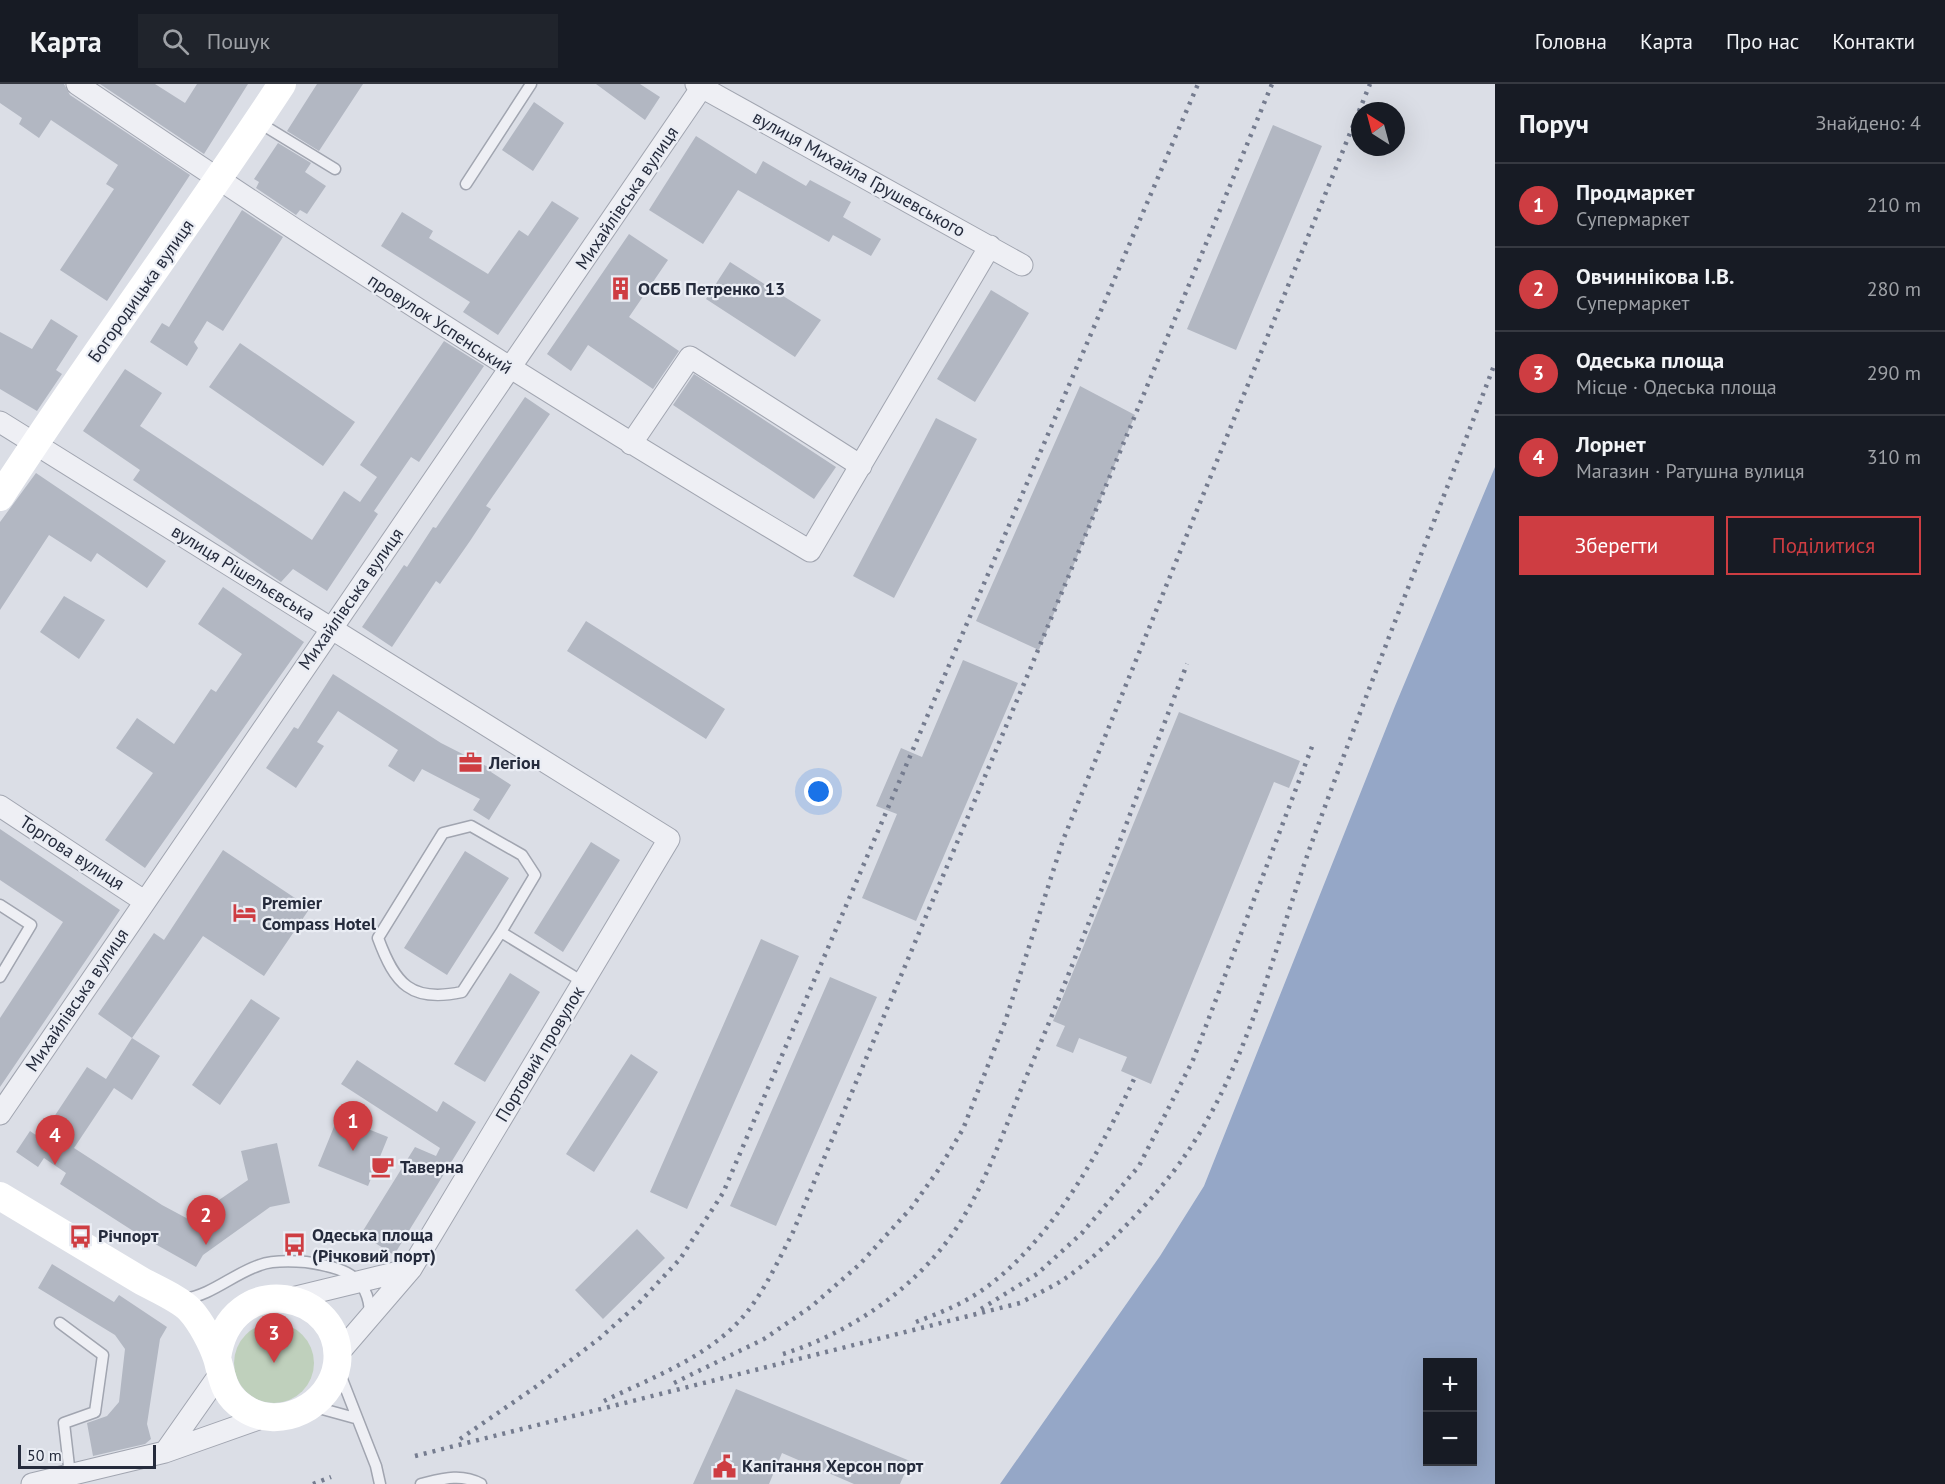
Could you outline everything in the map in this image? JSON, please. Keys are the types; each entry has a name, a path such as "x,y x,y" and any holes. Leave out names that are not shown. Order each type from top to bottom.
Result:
{"street":[{"name":"провулок Успенський","path":"77,84 219,181 511,369 810,551 861,466"},
{"name":"Богородицька вулиця","path":"0,497 35,442 219,181 282,84"},
{"name":"вулиця Михайла Грушевського","path":"700,85 1022,265"},
{"name":"Михайлівська вулиця","path":"0,1114 330,628 511,369 700,85"},
{"path":"631,444 690,357 861,466 990,246"},
{"name":"вулиця Рішельєвська","path":"0,422 669,839"},
{"name":"Торгова вулиця","path":"0,806 144,901"},
{"name":"Портовий провулок","path":"337,1360 411,1269 669,839"},
{"path":"0,1196 182,1305 240,1310"},
{"path":"288,1299 411,1269"},
{"path":"32,1484 70,1475 96,1476 165,1452 264,1417 289,1417 312,1406 329,1389 337,1360 333,1335 322,1318 307,1306 288,1299 272,1298 255,1302 240,1310 227,1324 219,1340 218,1367 165,1452"},
{"path":"182,1305 218,1367 229,1394 244,1408 264,1417"}],"lane":[{"path":"466,184 531,84"},
{"path":"257,122 335,170"},
{"path":"471,826 522,855 535,875 501,932 462,992 439,997 412,990 389,968 378,938 443,833 471,826"},
{"path":"0,905 31,925 0,977"},
{"path":"501,932 584,982"},
{"path":"182,1305 261,1264 295,1261 338,1266 360,1282 367,1294 370,1317"},
{"path":"60,1323 103,1355 95,1412 64,1423 70,1475"},
{"path":"337,1360 355,1418 376,1466 380,1484"},
{"path":"312,1406 355,1418"},
{"path":"421,1484 444,1478 468,1477 481,1484"}],"green space":[{"path":"274,1323 289,1326 302,1335 311,1348 314,1363 311,1378 302,1391 289,1400 274,1403 259,1400 246,1391 237,1378 234,1363 237,1348 246,1335 259,1326"}],"water":[{"path":"1495,467 1495,1484 1000,1484 1160,1256 1204,1186 1395,706"}],"building":[{"path":"0,84 64,84 70,95 190,175 107,301 60,270 114,189 106,184 118,165 51,120 39,138 19,124 22,118 0,103"},
{"path":"100,84 155,84 185,103 197,84 248,84 204,154"},
{"path":"317,84 363,84 319,151 287,131"},
{"path":"596,84 640,84 660,97 645,120"},
{"path":"534,102 564,123 533,171 502,150"},
{"path":"1273,125 1322,146 1236,350 1187,329"},
{"path":"696,136 756,174 763,161 806,186 810,180 851,202 843,217 881,239 871,256 833,235 829,242 738,190 703,244 649,210"},
{"path":"278,143 311,163 305,172 326,186 307,214 300,210 296,215 256,188 259,182 254,179"},
{"path":"552,201 579,218 498,335 463,312 470,302 381,246 402,212 433,231 429,238 488,274 519,230 528,236"},
{"path":"242,210 283,237 223,331 207,321 194,342 198,348 187,366 150,342 162,323 169,327"},
{"name":"ОСББ Петренко 13","path":"629,234 668,260 629,317 679,351 653,389 588,345 571,371 547,354"},
{"path":"730,262 821,320 795,357 706,299"},
{"path":"991,290 1029,313 975,402 937,379"},
{"path":"51,319 78,336 56,370 62,374 37,411 0,389 0,332 32,349"},
{"path":"444,341 484,366 419,462 411,457 374,511 378,514 327,591 293,569 281,582 133,480 140,470 83,431 125,369 162,393 140,426 312,540 344,491 360,502 377,477 360,465"},
{"path":"240,343 355,422 323,466 209,387"},
{"path":"694,374 836,467 814,499 673,405"},
{"path":"1080,386 1135,415 1039,650 976,621"},
{"path":"525,397 550,414 486,506 491,509 470,541 440,584 436,581 392,647 362,627 404,565 407,567 433,527 436,528"},
{"path":"936,418 977,439 894,598 853,576"},
{"path":"36,473 166,561 147,588 97,553 91,562 49,535 0,610 0,522"},
{"path":"223,587 304,642 145,868 105,840 153,773 116,748 137,718 174,744 211,689 216,692 242,654 198,624"},
{"path":"64,596 105,620 79,659 40,632"},
{"path":"586,621 725,709 706,739 567,651"},
{"path":"963,660 1018,683 916,921 862,898 897,814 876,806 901,748 922,757"},
{"path":"333,674 441,743 492,769 491,772 511,785 489,820 473,810 480,799 422,769 414,782 388,766 398,750 338,711 317,742 324,746 296,788 266,768 294,727 298,729"},
{"path":"1179,712 1300,761 1289,788 1274,782 1151,1084 1121,1071 1127,1057 1079,1038 1073,1053 1056,1046 1065,1026 1053,1021"},
{"path":"0,829 120,910 0,1087 0,1018 63,922 0,880"},
{"path":"591,842 620,860 563,952 534,933"},
{"name":"Premier Compass Hotel","path":"223,850 310,908 264,976 203,936 132,1038 98,1014 154,933 164,940"},
{"path":"465,851 509,878 447,975 404,948"},
{"path":"761,939 799,956 687,1209 650,1192"},
{"path":"510,973 540,992 485,1082 454,1064"},
{"path":"830,977 877,997 776,1226 730,1206"},
{"path":"251,999 280,1018 220,1105 192,1085"},
{"path":"132,1038 160,1056 132,1100 114,1088 74,1148 162,1205 190,1220 248,1180 241,1151 277,1143 290,1203 270,1207 203,1255 196,1267 141,1236 60,1184 66,1173 44,1158 38,1167 16,1152 30,1131 40,1138 87,1067 106,1079"},
{"path":"631,1054 658,1072 594,1172 566,1154"},
{"path":"357,1060 437,1112 443,1101 476,1122 394,1255 361,1234 415,1147 436,1156 440,1148 341,1084"},
{"path":"338,1117 388,1137 368,1186 318,1166"},
{"path":"637,1229 665,1258 603,1319 575,1290"},
{"path":"52,1264 114,1302 119,1295 167,1327 160,1339 147,1424 151,1439 145,1444 93,1456 87,1423 107,1416 119,1402 125,1349 115,1335 38,1288"},
{"path":"736,1389 910,1461 900,1484 854,1484 782,1453 769,1484 693,1484"}],"railway":[{"path":"460,1439 537,1386 600,1338 638,1304 680,1259 723,1193 1198,84"},
{"path":"604,1401 681,1364 717,1341 733,1327 760,1293 793,1232 1031,667 1272,84"},
{"path":"674,1383 764,1339 812,1306 860,1264 912,1207 939,1169 963,1129 1005,1022 1063,840 1370,84"},
{"path":"415,1456 1020,1303 1058,1283 1112,1240 1160,1189 1184,1157 1207,1121 1226,1083 1258,1004 1334,782 1495,363"},
{"path":"783,1354 829,1336 872,1311 892,1296 929,1263 958,1226 970,1206 999,1145 1067,979 1187,664"},
{"path":"981,1309 1037,1274 1082,1233 1139,1166 1193,1060 1313,744"},
{"path":"916,1322 955,1306 978,1293 1028,1250 1050,1224 1089,1166 1135,1077"},
{"path":"313,1484 331,1477"}],"place":[{"name":"ОСББ Петренко 13","path":"620,289"},
{"name":"Легіон","path":"471,763"},
{"name":"Premier Compass Hotel","path":"244,913"},
{"name":"Продмаркет","path":"353,1151"},
{"name":"Лорнет","path":"55,1165"},
{"name":"Таверна","path":"382,1167"},
{"name":"Річпорт","path":"80,1236"},
{"name":"Овчиннікова І.В.","path":"206,1245"},
{"name":"Одеська площа (Річковий порт)","path":"294,1245"},
{"name":"Одеська площа","path":"274,1363"},
{"name":"Капітання Херсон порт","path":"724,1466"}]}
